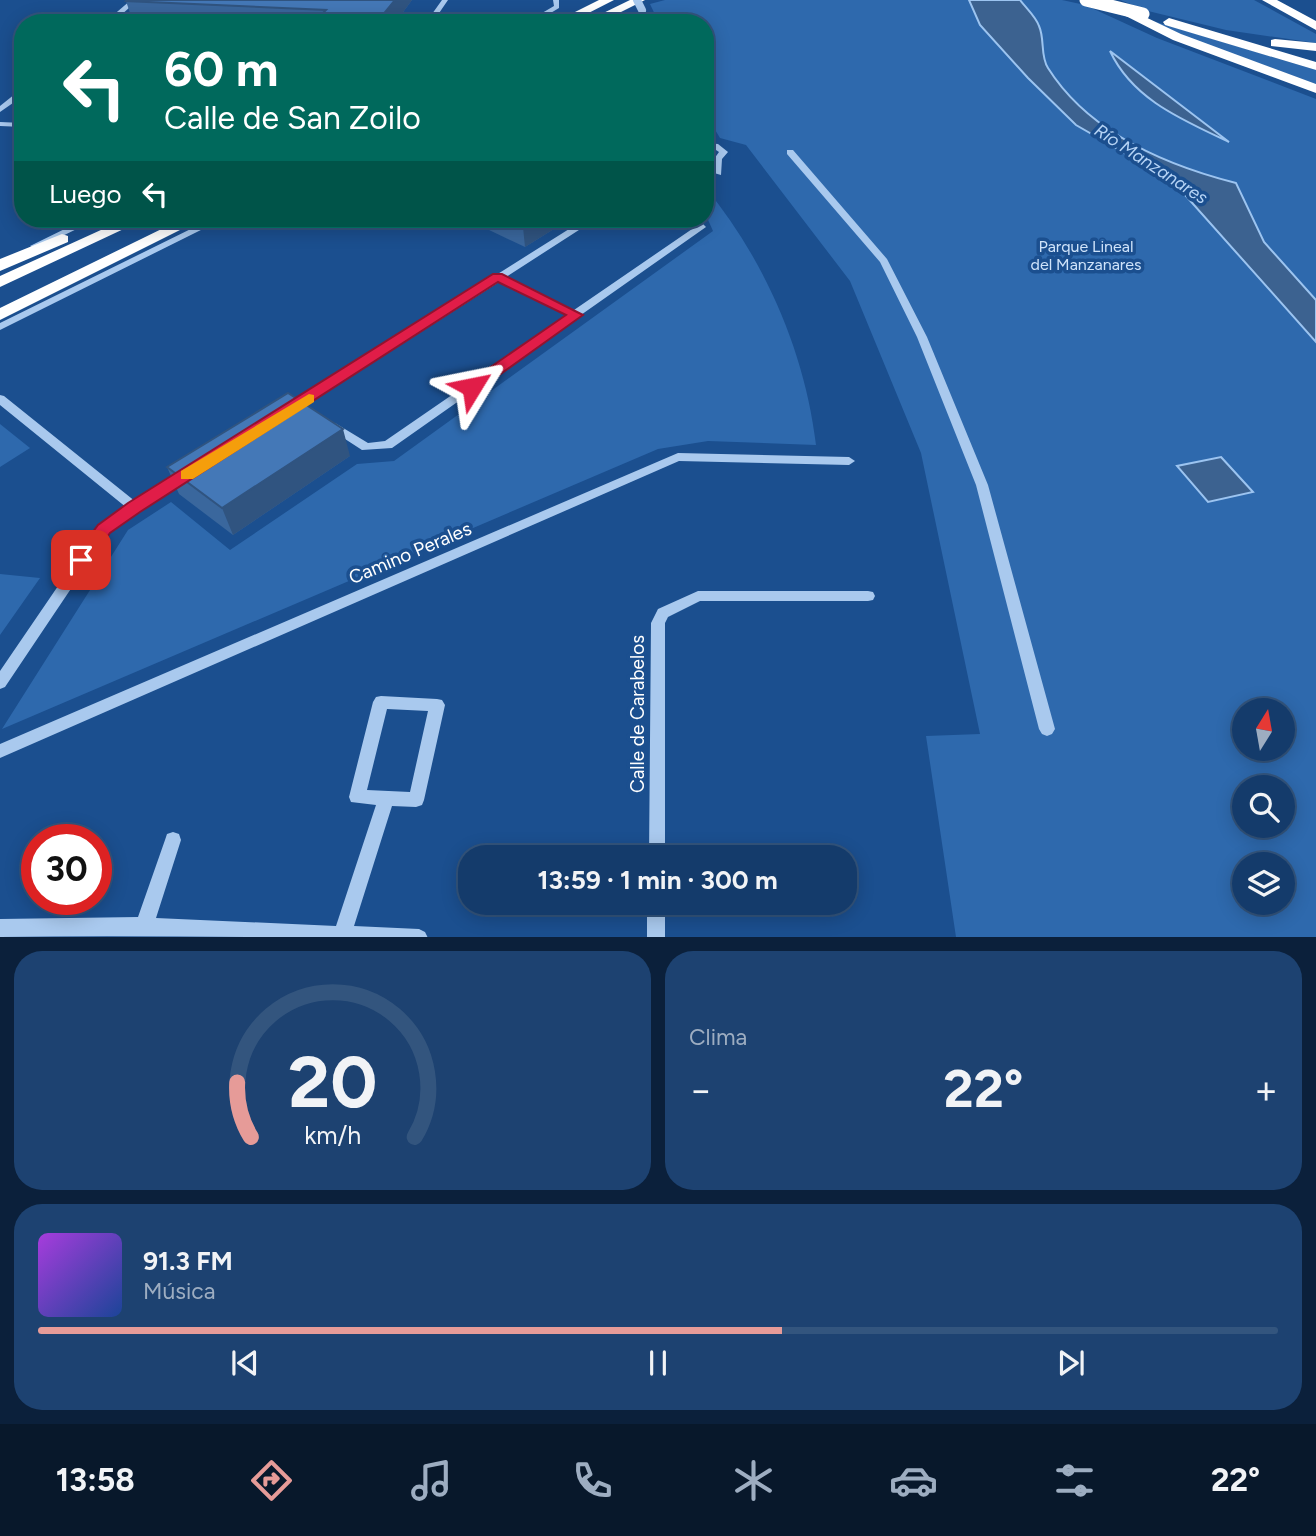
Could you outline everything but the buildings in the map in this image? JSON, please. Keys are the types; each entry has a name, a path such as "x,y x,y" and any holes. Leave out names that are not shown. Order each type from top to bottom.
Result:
{"highway":[{"path":"578,14 608,0"},
{"path":"1086,0 1242,37 1316,47"},
{"path":"1106,0 1177,37 1316,89"},
{"path":"608,14 641,2"},
{"path":"1273,2 1316,20"},
{"path":"1273,2 1316,26"},
{"path":"1143,13 1316,66"},
{"path":"0,264 87,228"},
{"path":"0,282 117,228"},
{"path":"0,300 155,228"},
{"path":"0,315 176,228"},
{"path":"79,276 189,228"}],"street":[{"path":"118,14 135,0"},
{"path":"548,14 556,7 556,0"},
{"path":"0,110 14,99"},
{"path":"714,148 724,152 718,159 718,173 714,169"},
{"path":"790,152 884,261 922,337 982,485 1047,729"},
{"path":"714,160 718,159"},
{"path":"714,178 719,179"},
{"path":"22,254 74,228"},
{"path":"0,327 200,228"},
{"path":"276,419 304,409 498,277 577,228"},
{"path":"321,419 366,447 388,445 700,228"},
{"path":"498,277 576,315"},
{"path":"0,399 134,507"},
{"name":"Camino Perales","path":"0,751 678,457 849,461"},
{"path":"0,683 104,529 134,507 198,468"},
{"name":"Calle de Carabelos","path":"657,845 658,623 663,613 698,596 868,596"},
{"path":"381,702 437,705 416,800 387,798 357,797 381,702"},
{"path":"341,936 387,798"},
{"path":"144,926 173,840"},
{"path":"656,915 656,937"},
{"path":"0,928 144,926 341,936 419,937"}],"green space":[{"name":"Parque Lineal del Manzanares","path":"665,0 1062,0 1085,5 1157,38 1316,99 1316,937 956,937 926,736 980,734 921,453 850,281 746,145 720,138 714,128 714,14 655,14 650,4"},
{"path":"1120,0 1254,0 1316,34 1316,43 1226,30 1148,11"},
{"path":"1153,21 1316,70 1316,84 1189,38"},
{"path":"714,198 746,245 779,308 802,376 816,445 708,441 658,449 2,729 128,530 171,502 230,550 357,464 394,461 713,231"},
{"path":"0,424 30,448 0,467"},
{"path":"0,574 40,578 0,635"}],"water":[{"name":"Río Manzanares","path":"969,0 1020,0 1039,26 1048,68 1065,91 1085,111 1107,128 1156,156 1182,167 1236,183 1264,242 1316,300 1316,342 1178,187 1076,125 1028,78 980,25"},
{"path":"1110,51 1229,142 1177,116 1146,96 1120,68"},
{"path":"1221,457 1253,492 1208,502 1177,466"}],"slow traffic":[{"path":"187,475 309,398"}],"route":[{"path":"81,560 104,529 134,507 498,277 576,315 472,387"}]}
